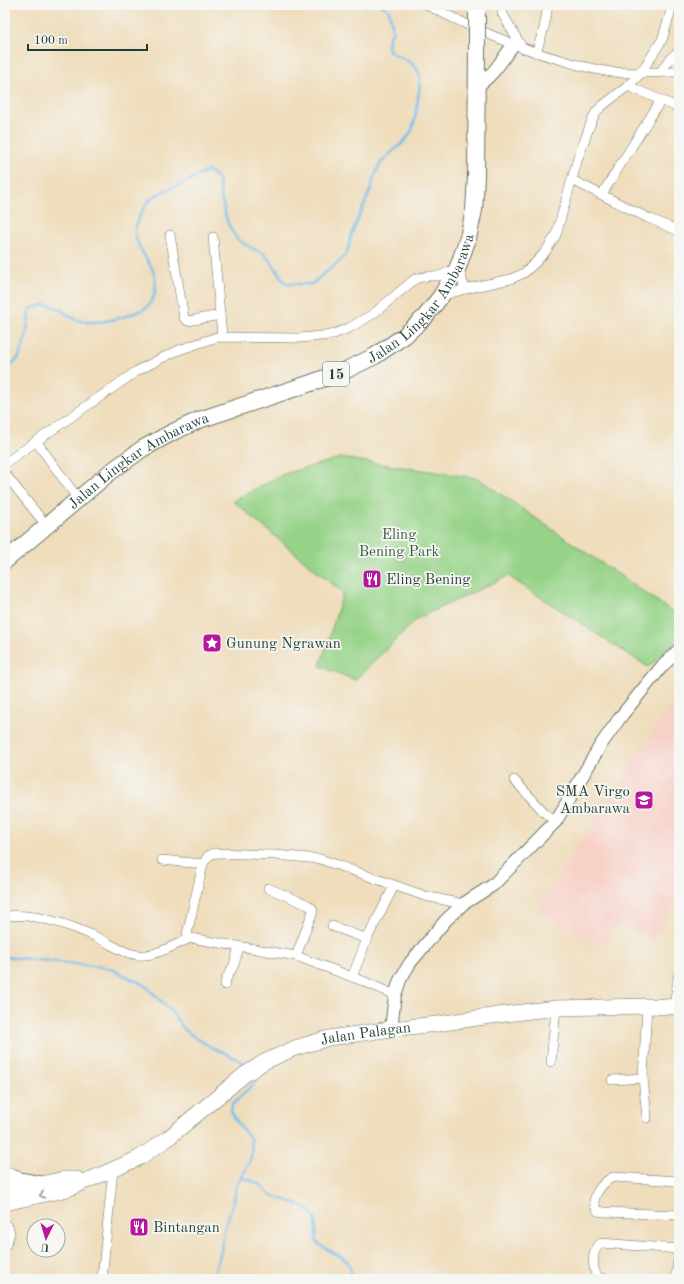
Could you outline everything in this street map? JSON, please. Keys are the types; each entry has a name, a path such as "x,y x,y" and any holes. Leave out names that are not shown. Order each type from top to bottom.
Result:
{"highway":[{"name":"Jalan Lingkar Ambarawa","path":"5,561 109,473 142,449 199,420 344,371 375,356 404,336 425,317 458,268 468,238 474,210 476,177 477,9"},
{"path":"5,1175 18,1180 39,1184"}],"main road":[{"name":"Jalan Palagan","path":"5,1203 68,1189 139,1158 167,1139 244,1075 264,1062 295,1048 329,1038 437,1024 498,1014 556,1008 677,1006"},
{"name":"Jalan Palagan","path":"5,1191 65,1179 92,1178"}],"street":[{"path":"427,5 473,28 518,47 581,66 640,74 679,72"},
{"path":"536,53 544,28 548,5"},
{"path":"439,276 441,295 510,279 524,273 536,263 556,235 572,180 596,112 610,98 628,86 640,74 662,40 672,5"},
{"path":"502,13 518,47"},
{"path":"477,86 486,80 518,47"},
{"path":"660,72 671,58 679,51"},
{"path":"628,86 679,108"},
{"path":"602,194 661,100"},
{"path":"572,180 648,218 678,229"},
{"path":"170,235 184,318 188,321 220,315"},
{"path":"213,238 222,336"},
{"path":"5,463 137,370 179,350 222,336 300,338 331,335 349,328 373,314 414,279 427,276 439,276 458,268 465,289"},
{"path":"36,441 78,499"},
{"path":"5,474 46,525"},
{"path":"391,1029 395,995 400,980 410,963 446,920 463,904 493,885 556,821 600,746 622,715 663,664 679,650"},
{"path":"514,780 546,814 556,821"},
{"path":"190,938 187,934 203,864 208,856 214,853 275,855 320,859 425,896 463,904"},
{"path":"162,860 203,864"},
{"path":"352,976 367,939 394,886"},
{"path":"268,888 312,908 313,911 296,956"},
{"path":"5,916 23,915 54,921 97,937 124,951 138,955 158,952 190,938 296,956 352,976 395,995"},
{"path":"332,926 367,939"},
{"path":"225,985 226,979 234,965 239,946"},
{"path":"677,1006 679,973"},
{"path":"647,1006 643,1078 647,1118"},
{"path":"551,1062 556,1008"},
{"path":"612,1080 643,1078"},
{"path":"102,1279 113,1170"},
{"path":"679,1181 613,1178 607,1181 599,1190 595,1198 595,1204 598,1211 604,1212 679,1215"},
{"path":"5,1224 10,1229 10,1234 5,1246"},
{"path":"607,1279 597,1276 594,1271 594,1255 596,1246 601,1243 679,1249 676,1279"}],"shaded area":[{"name":"SMA Virgo Ambarawa","path":"675,698 679,701 679,899 675,899 655,941 617,925 601,947 535,911"}],"green space":[{"name":"Eling Bening Park","path":"340,458 477,478 679,616 679,640 648,667 508,576 418,618 355,680 320,666 343,593 233,501 284,474"}],"waterway":[{"path":"5,369 18,359 26,337 30,309 41,305 50,305 58,308 77,320 85,322 101,322 135,313 150,304 153,299 156,283 152,268 136,238 136,225 144,208 155,196 207,171 212,173 218,179 226,216 236,238 249,247 262,252 287,284 312,284 338,262 347,252 357,220 381,163 409,135 412,130 416,110 420,83 419,73 410,63 390,52 388,45 389,38 393,31 389,10 381,5"},
{"path":"5,957 109,968 145,985 171,1011 184,1029 196,1038 248,1065"},
{"path":"212,1279 221,1251 225,1227 234,1201 236,1187 249,1163 252,1153 250,1138 239,1125 231,1112 232,1105 258,1079 255,1074"},
{"path":"241,1177 262,1185 265,1190 272,1195 300,1205 312,1213 316,1221 316,1241 328,1250 345,1259 351,1270 351,1279"}],"place":[{"name":"Eling Bening","path":"372,579"},
{"name":"Gunung Ngrawan","path":"212,643"},
{"name":"SMA Virgo Ambarawa","path":"644,800"},
{"name":"Bintangan","path":"139,1227"}]}
